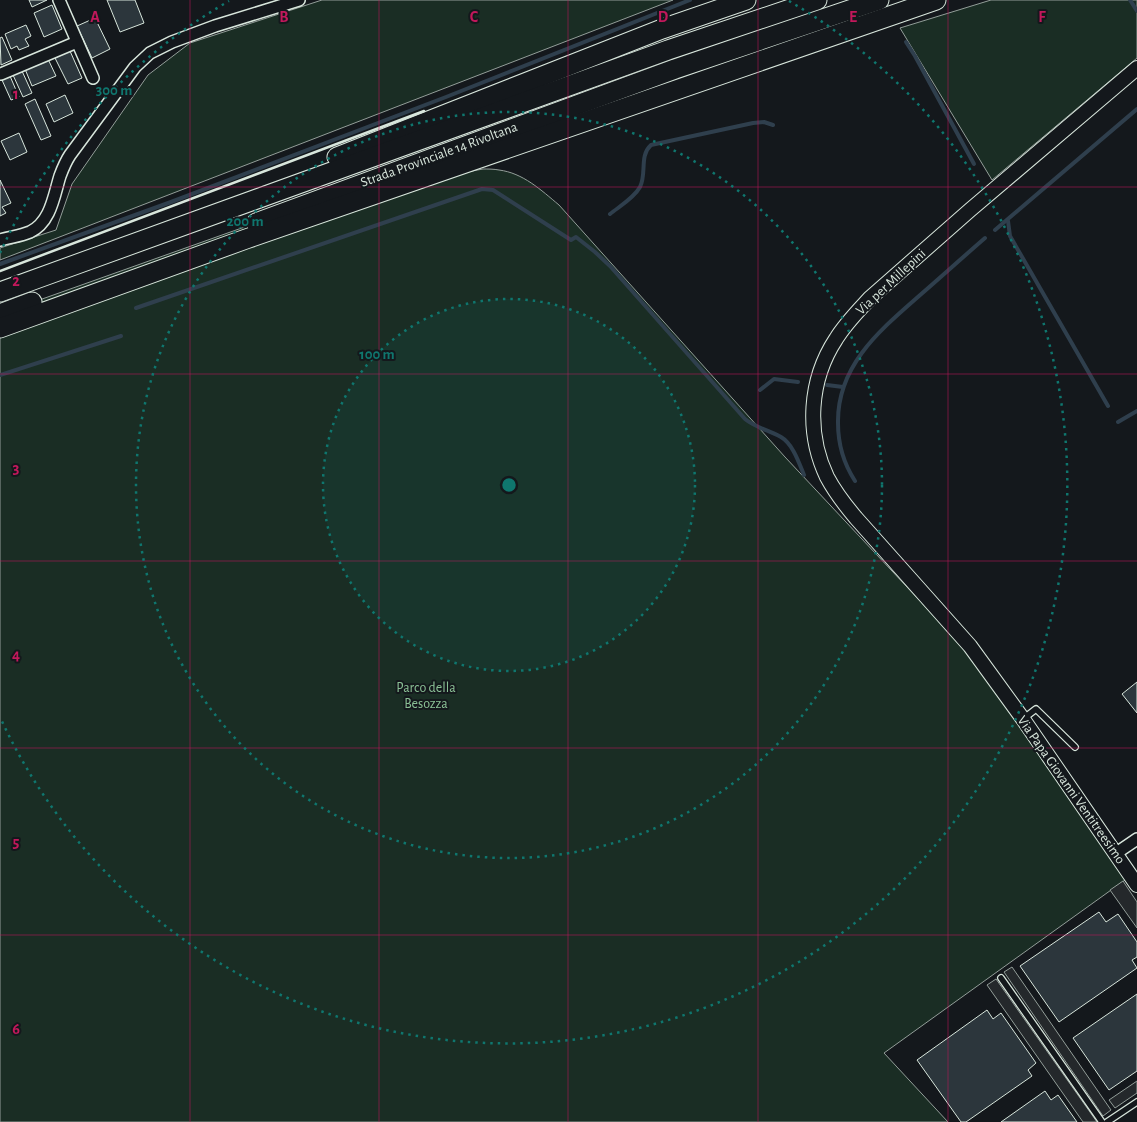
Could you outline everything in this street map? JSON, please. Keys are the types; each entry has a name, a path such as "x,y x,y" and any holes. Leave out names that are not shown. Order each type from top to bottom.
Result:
{"highway":[{"path":"0,282 199,211 644,36 746,0"},
{"name":"Strada Provinciale 14 Rivoltana","path":"0,292 658,54 816,0"},
{"name":"Strada Provinciale 14 Rivoltana","path":"0,314 674,69 879,0"},
{"path":"0,328 246,239 936,0"}],"street":[{"path":"59,0 93,78"},
{"path":"0,240 30,232 37,228 45,219 51,207 63,168 70,155 135,67 145,57 160,47 198,32 299,0"},
{"path":"1,74 77,42"},
{"name":"Via per Millepini","path":"1005,696 970,646 856,518 834,489 822,465 816,445 813,417 815,390 823,363 836,339 844,327 870,298 1137,68"},
{"name":"Via Papa Giovanni Ventitreesimo","path":"1005,696 1023,719 1137,884"},
{"path":"1115,854 1137,839"}],"lane":[{"path":"1023,719 1036,709 1075,747"},
{"path":"1001,978 1102,1122"},
{"path":"1107,1122 1137,1102"}],"green space":[{"path":"322,0 673,0 0,260 0,248 56,230 72,184 148,75 190,43"},
{"path":"991,0 1137,0 1137,58 992,180 900,28"},
{"name":"Parco della Besozza","path":"483,169 508,172 524,178 559,205 785,457 983,668 1132,875 884,1053 948,1122 0,1122 0,314 326,198"}],"shaded area":[{"path":"1123,881 1137,902 1137,928 1110,890"},
{"path":"1012,967 1111,1110 1103,1116 1004,972"},
{"path":"996,979 1097,1122 1083,1122 987,985"},
{"path":"1137,1081 1137,1093 1115,1108 1109,1100"}],"building":[{"path":"29,0 47,0 32,7"},
{"path":"107,0 135,0 144,23 120,32"},
{"path":"52,5 62,29 44,37 34,13"},
{"path":"95,18 110,49 92,58 77,26"},
{"path":"26,25 31,36 25,39 29,46 19,50 17,46 11,49 5,34"},
{"path":"2,37 12,60 1,65 0,38"},
{"path":"70,51 82,78 68,84 55,58"},
{"path":"48,59 56,76 32,86 25,69"},
{"path":"22,71 32,93 23,97 13,75"},
{"path":"10,76 19,97 11,100 2,80"},
{"path":"65,95 73,113 54,122 46,104"},
{"path":"35,99 51,136 41,140 25,104"},
{"path":"19,133 27,152 10,160 1,141"},
{"path":"0,180 11,203 2,207 6,213 0,216"},
{"path":"1137,682 1137,713 1122,694"},
{"path":"1099,912 1106,922 1118,914 1137,942 1137,957 1132,960 1137,968 1059,1022 1020,966"},
{"path":"1137,994 1137,1071 1109,1090 1073,1038"},
{"path":"987,1010 993,1019 1001,1013 1036,1063 1028,1070 1032,1076 966,1122 961,1122 917,1060"},
{"path":"1045,1091 1051,1100 1058,1095 1077,1122 1001,1122"}],"waterway":[{"path":"0,264 171,202 446,97 690,0"},
{"path":"1130,0 1137,11"},
{"path":"906,42 974,164"},
{"path":"995,230 1137,109"},
{"path":"610,214 631,198 640,187 645,154 651,145 753,123 764,122 773,125"},
{"path":"136,308 482,189 493,190 571,240 576,237 595,252 610,266 745,419 781,437 789,444 804,475"},
{"path":"1008,221 1010,236 1108,406"},
{"path":"855,481 842,454 838,423 840,403 845,384 853,367 863,351 889,323 985,238"},
{"path":"0,375 121,336"},
{"path":"760,390 774,379 798,382"},
{"path":"827,385 843,387"},
{"path":"1118,422 1137,411"}],"wall":[{"path":"0,271 424,111"}]}
